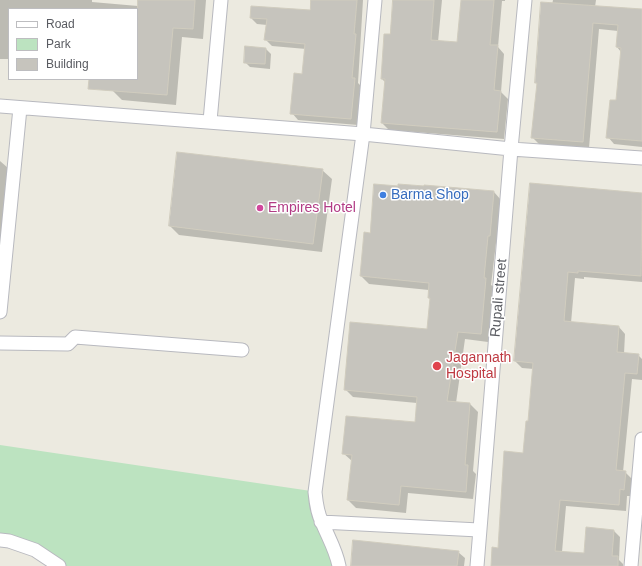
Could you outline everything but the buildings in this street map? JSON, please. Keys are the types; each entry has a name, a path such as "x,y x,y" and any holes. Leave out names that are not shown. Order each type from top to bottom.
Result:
{"street":[{"path":"210,122 221,0"},
{"path":"339,566 330,536 321,522 315,492 363,134 376,0"},
{"name":"Rupali street","path":"477,566 511,149 525,0"},
{"path":"0,106 363,134 511,149 642,158"},
{"path":"0,312 20,108"},
{"path":"0,343 68,344 76,337 242,350"},
{"path":"631,566 642,439"},
{"path":"321,522 479,530"},
{"path":"0,540 9,541 35,550 59,566"}],"green space":[{"path":"0,445 311,491 335,566 62,566 0,539"}],"place":[{"name":"Barma Shop","path":"383,195"},
{"name":"Empires Hotel","path":"260,208"},
{"name":"Jagannath Hospital","path":"437,366"}]}
